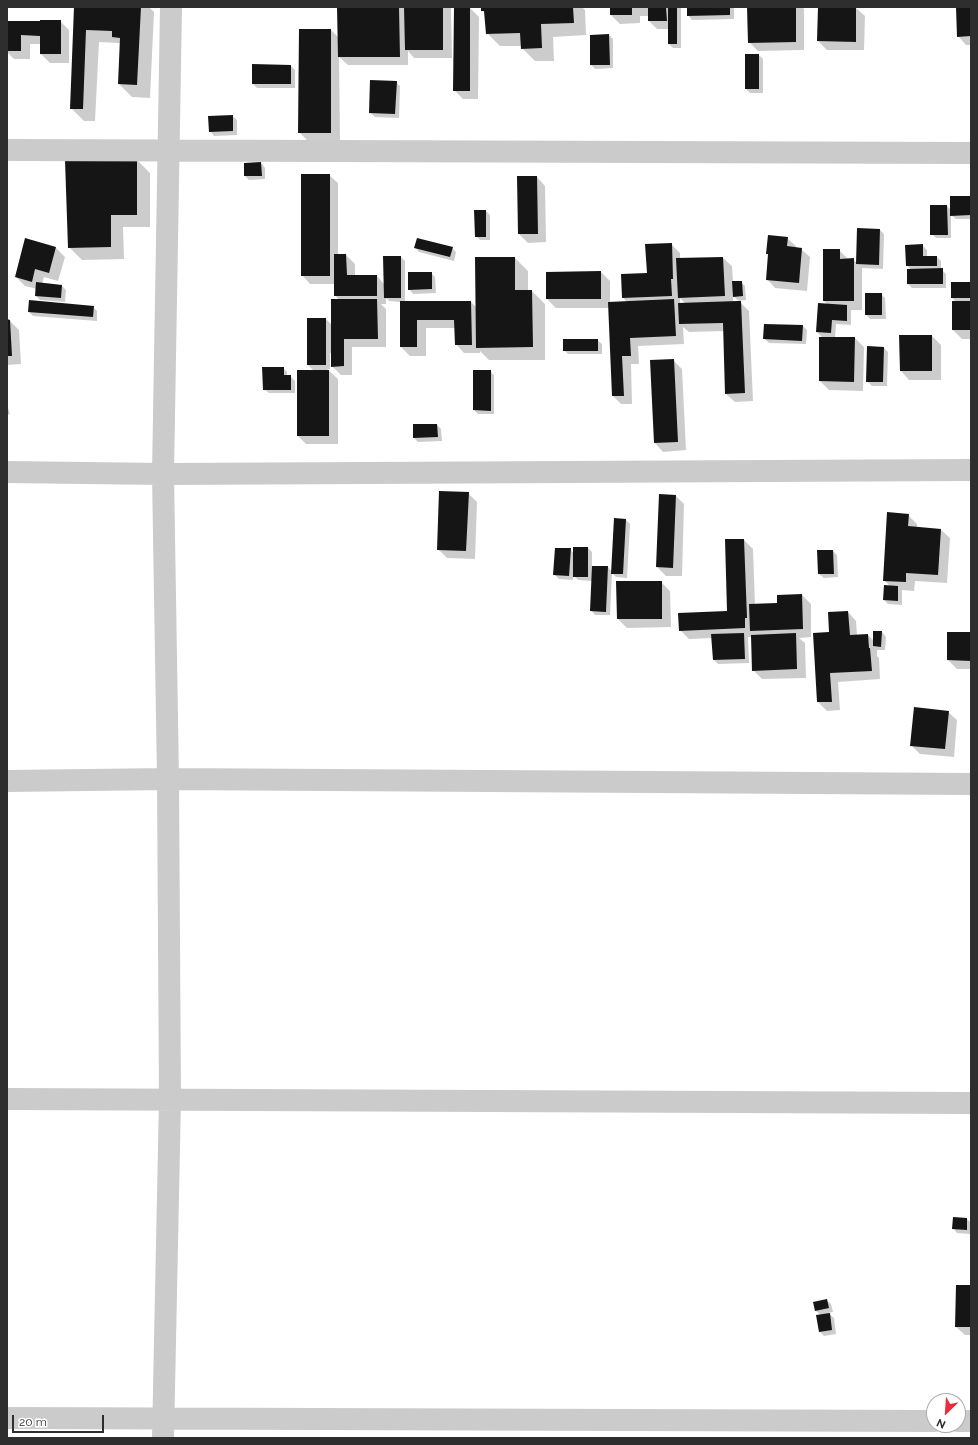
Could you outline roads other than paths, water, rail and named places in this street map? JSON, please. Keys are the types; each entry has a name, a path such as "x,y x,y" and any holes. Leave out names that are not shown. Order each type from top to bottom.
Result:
{"street":[{"path":"163,1428 170,1098 168,779 163,474 171,7"},
{"path":"7,150 971,153"},
{"path":"7,472 163,474 971,470"},
{"path":"7,781 168,779 971,784"},
{"path":"7,1099 170,1098 971,1103"},
{"path":"7,1418 163,1428 926,1421"}]}
